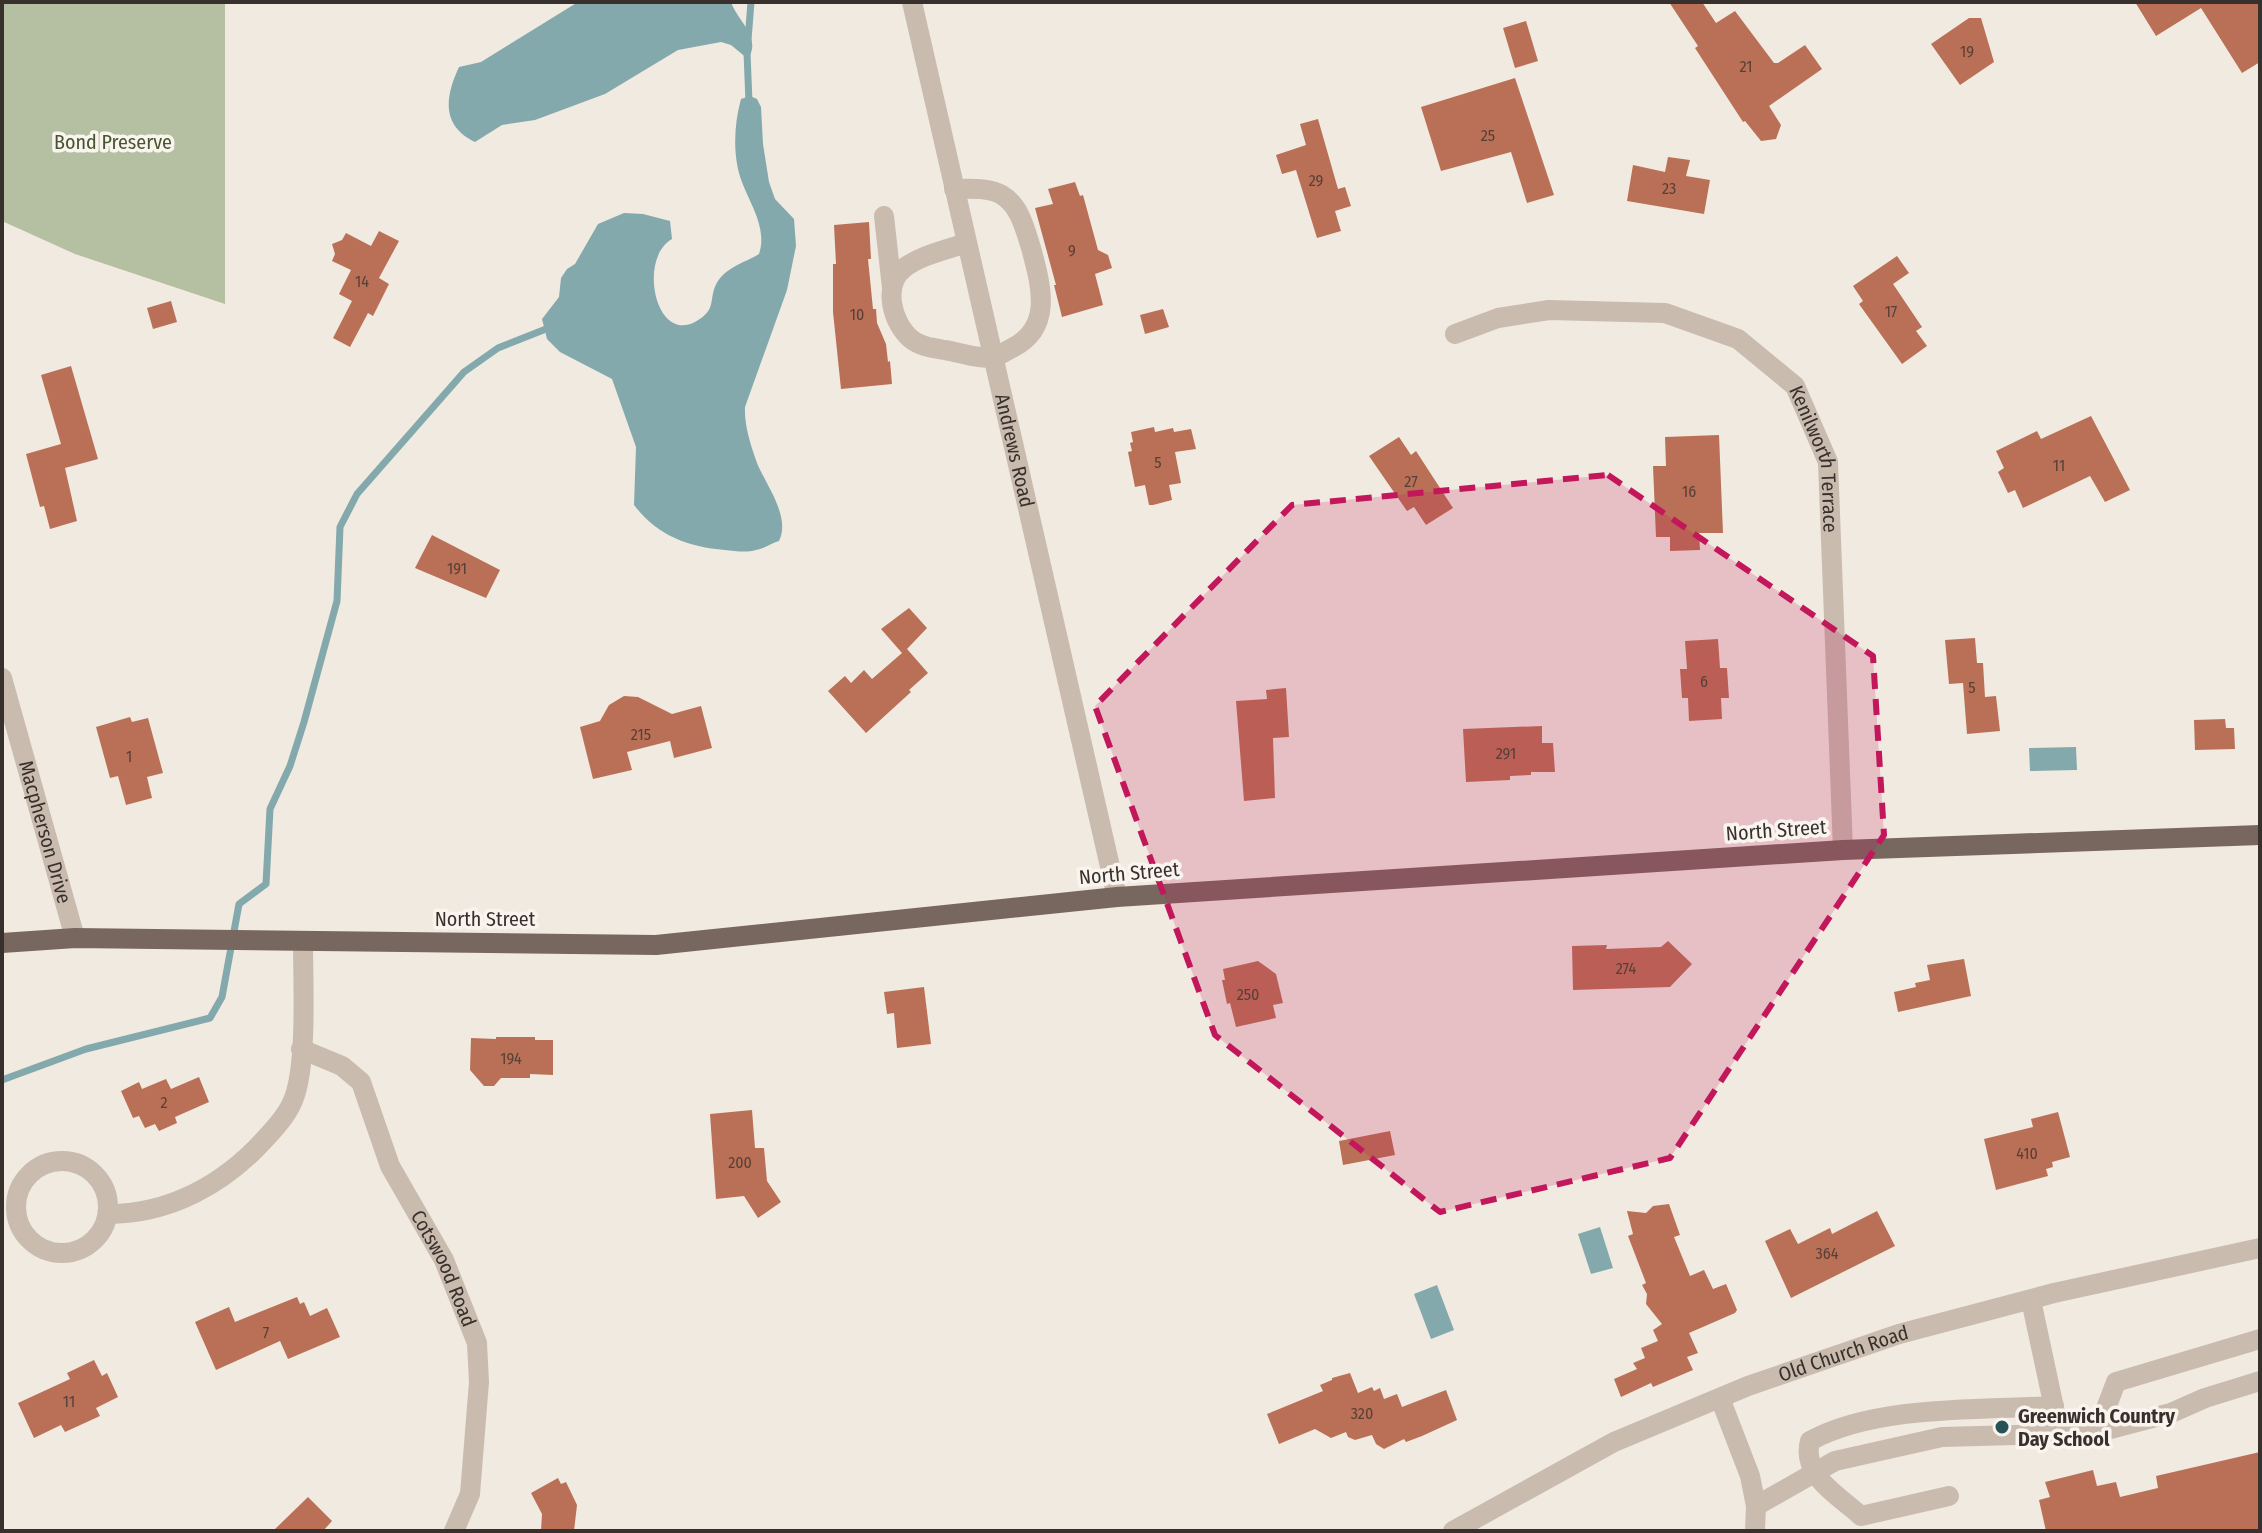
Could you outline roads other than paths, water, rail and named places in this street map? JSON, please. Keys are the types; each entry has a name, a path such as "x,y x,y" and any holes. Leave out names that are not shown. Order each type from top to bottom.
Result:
{"main road":[{"name":"North Street","path":"2,943 75,938 656,945 1117,897 1843,850 2260,835"}],"street":[{"name":"Andrews Road","path":"912,2 1117,897"},
{"path":"884,216 892,305 899,323 910,338 923,346 993,358 1022,344 1034,332 1042,299 1038,273 1021,217 1009,201 1001,194 987,190 954,189"},
{"path":"892,288 902,270 921,259 966,243"},
{"name":"Kenilworth Terrace","path":"1455,334 1498,318 1549,310 1665,313 1738,339 1795,386 1828,462 1843,850"},
{"name":"Macpherson Drive","path":"2,678 75,938"},
{"path":"108,1214 149,1209 215,1184 234,1170 275,1127 291,1104 298,1080 303,942"},
{"name":"Cotswood Road","path":"301,1049 342,1066 361,1082 390,1166 444,1260 477,1343 479,1382 470,1494 454,1531"},
{"path":"66,1160 81,1164 93,1172 103,1184 108,1199 108,1214 103,1229 94,1241 67,1253 51,1252 37,1246 9,1211 25,1178 50,1162 66,1160"},
{"name":"Old Church Road","path":"1453,1531 1614,1442 1720,1398 1899,1334 2031,1300 2260,1248"},
{"path":"2031,1300 2060,1434"},
{"path":"2097,1432 2116,1382 2260,1339"},
{"path":"1756,1506 1835,1461 1942,1437 2097,1432 2171,1413 2205,1398 2260,1381"},
{"path":"1720,1398 1750,1476 1756,1506 1755,1531"},
{"path":"1949,1496 1861,1516 1813,1473 1806,1456 1810,1441 1830,1430 1906,1414 2054,1406"}],"water":[{"path":"578,2 731,2 751,37 752,51 748,59 731,45 721,42 678,50 605,94 535,120 502,125 475,142 456,128 451,119 449,100 459,67 481,62"},
{"path":"750,96 757,99 761,107 769,182 775,199 794,219 796,246 787,290 745,407 750,443 780,512 782,532 779,541 744,552 711,548 674,538 653,524 634,505 636,447 612,379 560,352 547,339 542,319 559,297 561,278 575,264 598,224 624,213 670,221 672,239 662,249 654,279 661,310 670,321 681,325 695,322 707,312 722,276 759,254 761,232 741,179 736,151 736,125 741,99"},
{"path":"2076,747 2077,770 2030,771 2029,748"},
{"path":"1600,1227 1613,1268 1591,1274 1578,1234"},
{"path":"1437,1285 1454,1330 1431,1339 1414,1294"}],"waterway":[{"path":"748,40 751,2"},
{"path":"747,52 749,103"},
{"path":"2,1080 86,1049 210,1018 222,997 239,904 266,884 270,809 290,766 337,601 340,527 357,494 464,372 498,348 551,327"}],"place":[{"name":"Greenwich Country Day School","path":"2002,1427"}],"park label":[{"name":"Bond Preserve","path":"113,142"}]}
